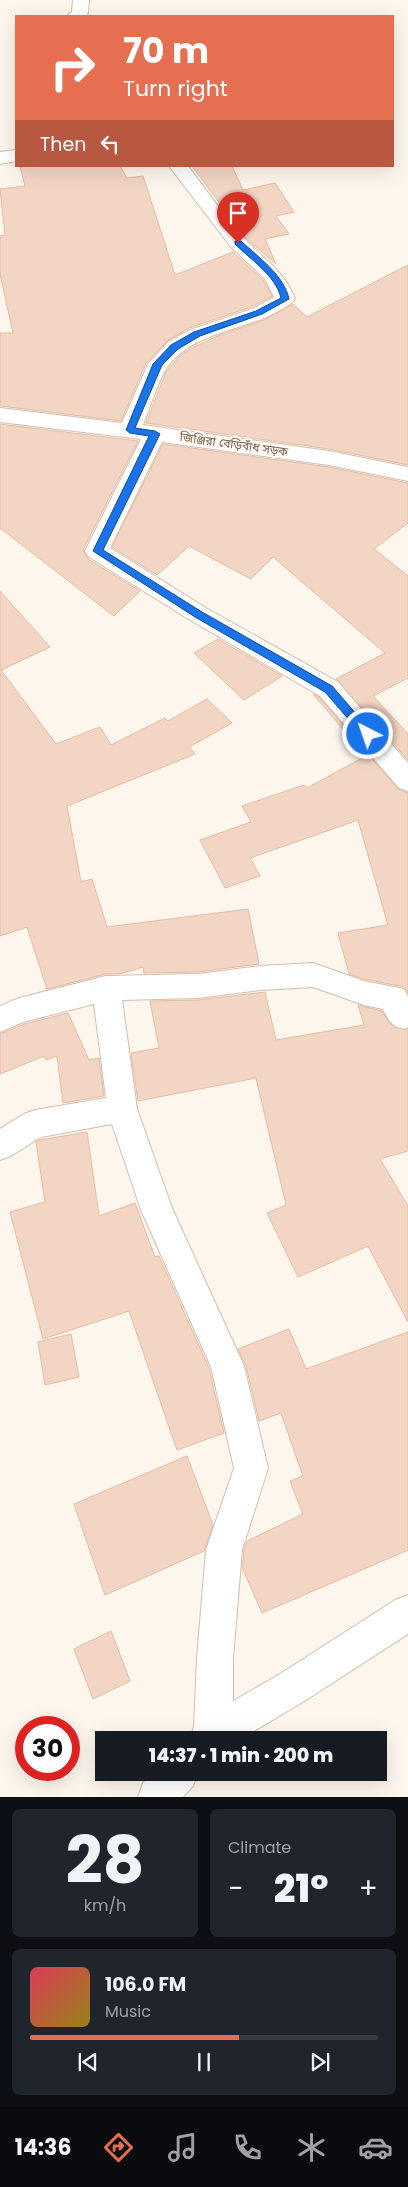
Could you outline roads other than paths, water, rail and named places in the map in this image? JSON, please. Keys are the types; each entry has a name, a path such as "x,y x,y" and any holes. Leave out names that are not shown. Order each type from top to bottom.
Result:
{"street":[{"path":"76,15 80,13 81,0"},
{"path":"0,158 15,156"},
{"path":"130,430 158,364 174,347 197,334 259,312 285,299 283,290 275,279 238,243 179,167"},
{"name":"জিঞ্জিরা বেড়িবাঁধ সড়ক","path":"0,415 130,430 329,458 408,474"},
{"path":"155,434 97,551 198,614 329,689 408,780"},
{"path":"0,1019 19,1011 106,988 198,986 260,978 313,975 364,994 394,998 399,1012 404,1016 408,1015"},
{"path":"106,988 122,1109 157,1210 227,1366 251,1468 224,1550 214,1658 211,1731"},
{"path":"0,1146 35,1124 122,1109"},
{"path":"221,1731 408,1613"},
{"path":"157,1797 171,1781"}]}
